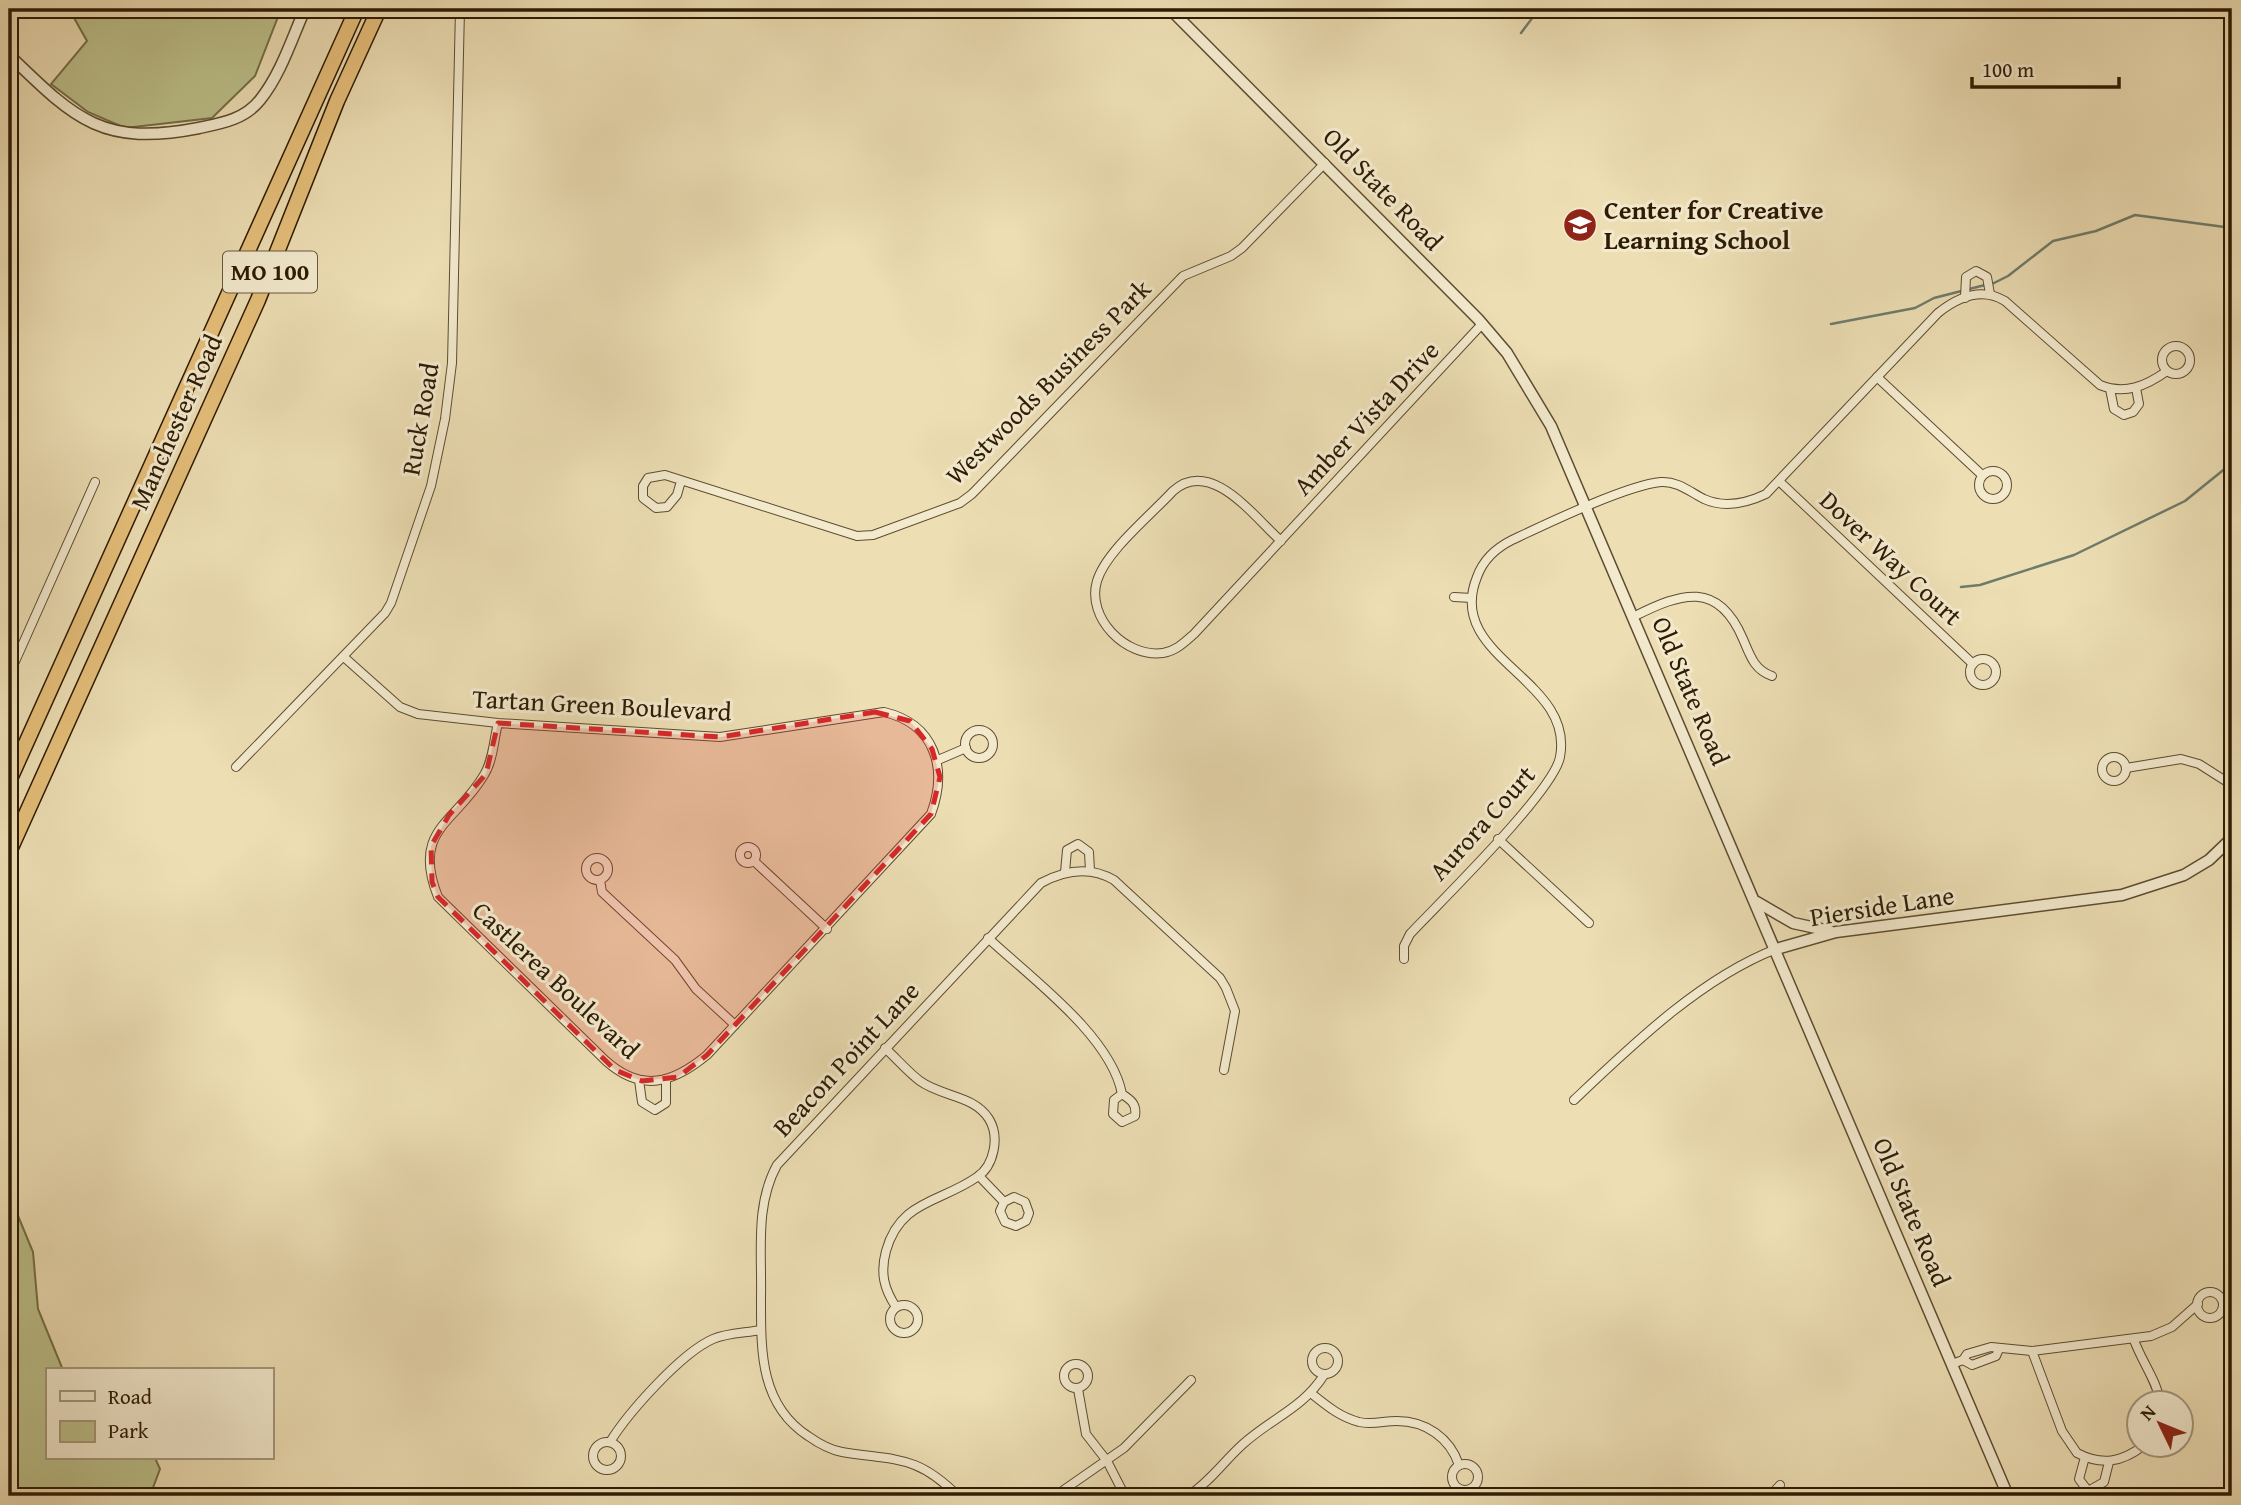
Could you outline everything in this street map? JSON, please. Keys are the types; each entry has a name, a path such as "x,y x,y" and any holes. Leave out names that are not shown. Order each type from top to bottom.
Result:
{"highway":[{"name":"Manchester Road","path":"9,780 357,9"},
{"name":"Manchester Road","path":"9,852 263,287 337,101 379,9"}],"street":[{"path":"9,55 63,105 90,123 111,131 139,136 183,131 235,119 255,105 277,71 305,9"},
{"name":"Ruck Road","path":"236,767 345,658 391,603 431,486 445,419 453,342 460,9"},
{"name":"Old State Road","path":"1170,9 1482,324 1531,387 1588,507 1776,949 1793,997 1958,1362 2008,1496"},
{"name":"Westwoods Business Park","path":"681,481 677,495 667,506 656,508 643,498 643,486 653,475 665,475 857,536 873,535 960,503 972,494 1183,276 1231,256 1325,163"},
{"path":"1965,298 1964,280 1972,271 1987,277 1990,294"},
{"path":"1454,597 1472,598 1477,576 1495,551 1513,540 1588,507 1663,482 1672,482 1706,500 1727,504 1753,500 1780,482 1938,313 1965,298 1990,294 2013,308 2091,380 2110,389 2136,388 2167,371"},
{"name":"Amber Vista Drive","path":"1281,541 1221,486 1203,480 1186,483 1173,491 1105,564 1096,588 1098,612 1106,626 1131,647 1152,653 1174,649 1194,634 1281,541 1482,324"},
{"path":"1877,377 1982,475"},
{"path":"2110,389 2114,409 2124,415 2133,412 2138,404 2136,388"},
{"path":"9,675 95,482"},
{"name":"Dover Way Court","path":"1780,482 1973,664"},
{"path":"1634,616 1676,596 1707,599 1730,615 1755,665 1772,676"},
{"name":"Aurora Court","path":"1404,959 1404,946 1410,934 1551,780 1560,757 1561,732 1551,706 1484,641 1474,617 1472,598"},
{"name":"Tartan Green Boulevard","path":"345,658 400,707 418,714 498,723 720,737 884,712 909,721 922,734 938,760"},
{"name":"Castlerea Boulevard","path":"498,723 486,774 449,816 431,846 431,874 438,897 606,1062 622,1074 639,1080 666,1079 685,1073 827,929 931,814 939,789 938,760"},
{"path":"938,760 966,748"},
{"path":"2126,768 2180,758 2199,764 2232,785"},
{"name":"Pierside Lane","path":"1574,1100 1655,1026 1741,965 1776,949 1836,932 2122,895 2184,875 2209,860 2232,838"},
{"path":"1498,839 1589,923"},
{"path":"1065,872 1066,850 1078,844 1090,852 1090,871"},
{"path":"754,861 827,929"},
{"name":"Beacon Point Lane","path":"958,1496 927,1469 904,1459 839,1452 800,1431 778,1407 766,1381 761,1331 762,1203 772,1175 783,1157 1041,883 1065,872 1090,871 1114,880 1220,978 1235,1011 1224,1070"},
{"path":"600,880 601,892 675,960 696,989 735,1025"},
{"path":"1756,902 1793,923 1836,932"},
{"path":"988,938 1092,1035 1111,1062 1122,1094"},
{"path":"885,1048 920,1081 941,1093 973,1103 990,1121 994,1151 979,1176 909,1212 890,1236 882,1277 896,1307"},
{"path":"639,1080 642,1102 654,1110 666,1103 666,1079"},
{"path":"979,1176 1004,1202"},
{"path":"1958,1362 1967,1354 1991,1347 2032,1351 2134,1340 2162,1333 2198,1304"},
{"path":"610,1442 625,1417 695,1349 721,1336 761,1331"},
{"path":"2134,1340 2144,1367 2159,1390"},
{"path":"2032,1351 2062,1431 2077,1453 2109,1462 2126,1458"},
{"path":"1188,1496 1201,1487 1242,1445 1312,1394 1324,1374"},
{"path":"1055,1496 1107,1461 1191,1380"},
{"path":"1078,1389 1086,1434 1107,1461 1125,1496"},
{"path":"1312,1394 1337,1413 1361,1423 1395,1421 1421,1425 1443,1438 1459,1465"},
{"path":"2085,1457 2079,1479 2088,1494 2101,1487 2109,1462"},
{"path":"1770,1496 1780,1485"}],"highlighted area":[{"path":"875,712 910,721 932,749 940,777 931,814 707,1055 678,1077 642,1081 615,1070 438,897 432,882 431,846 449,815 486,774 498,723 720,737"}],"green space":[{"path":"69,9 281,9 255,76 212,118 125,128 88,112 51,84 87,41"},
{"path":"9,1194 33,1252 38,1309 62,1368 46,1368 46,1460 156,1460 160,1469 151,1493 146,1496 9,1496"}],"waterway":[{"path":"1521,33 1539,9"},
{"path":"1992,284 2008,276 2053,241 2096,231 2135,215 2232,228"},
{"path":"1831,324 1915,308 1934,298 1985,285"},
{"path":"1961,587 1980,585 2074,555 2185,501 2232,463"}],"place":[{"name":"Center for Creative Learning School","path":"1580,225"}]}
